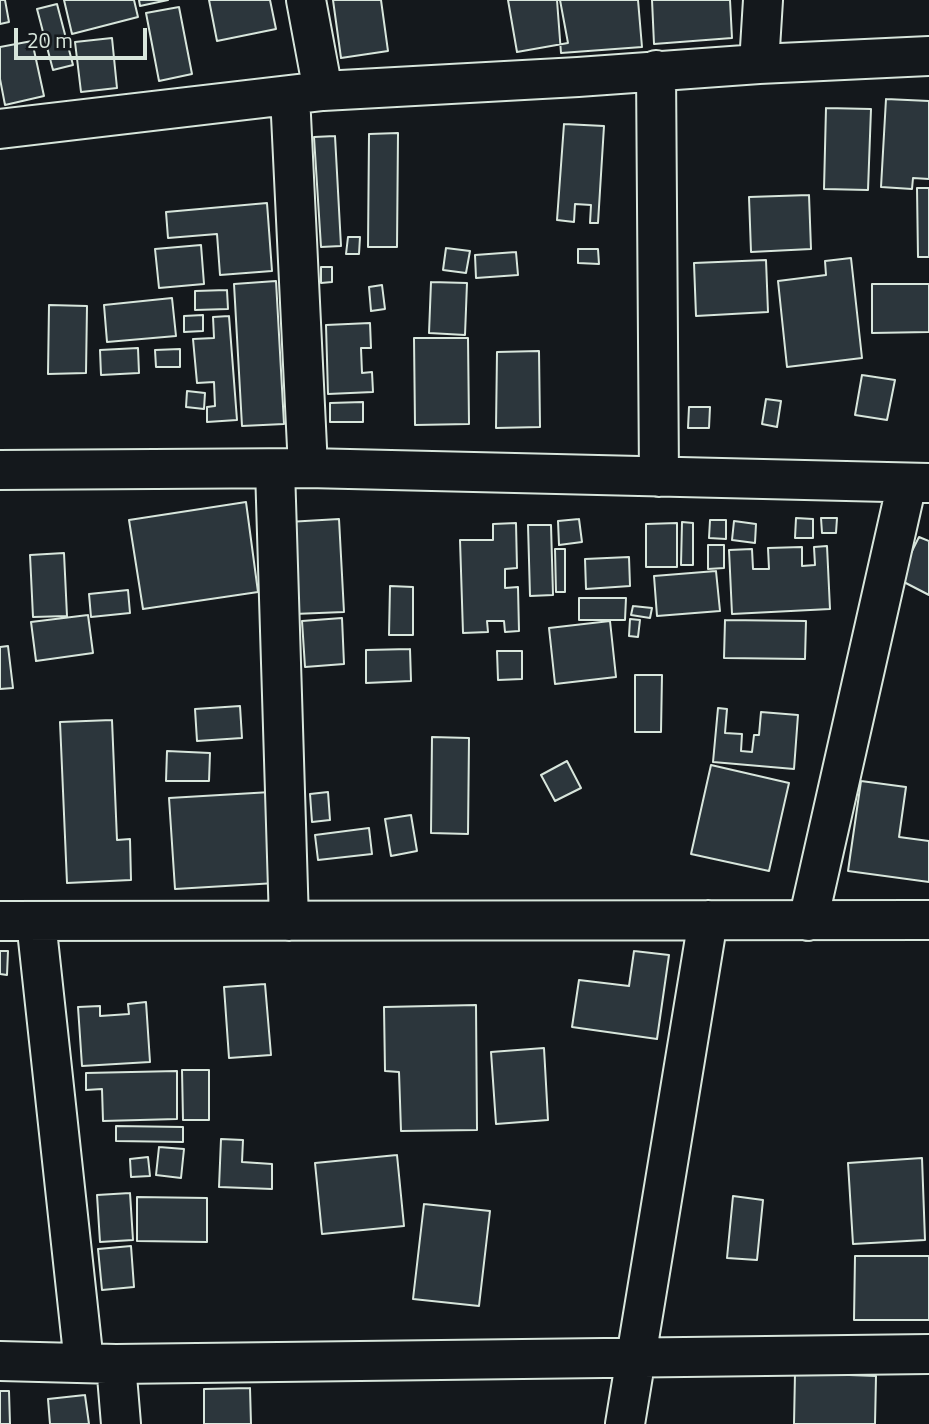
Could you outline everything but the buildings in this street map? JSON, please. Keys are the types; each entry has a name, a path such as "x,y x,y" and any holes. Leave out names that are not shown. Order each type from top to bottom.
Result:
{"street":[{"path":"289,920 291,469 306,93 306,0"},
{"path":"759,64 763,0"},
{"path":"0,129 306,93 656,70 929,56"},
{"path":"656,70 659,477"},
{"path":"0,470 291,469 918,483 808,921"},
{"path":"625,1424 708,920"},
{"path":"121,1424 100,1363 18,921 929,920"},
{"path":"0,1361 100,1363 929,1354"}]}
